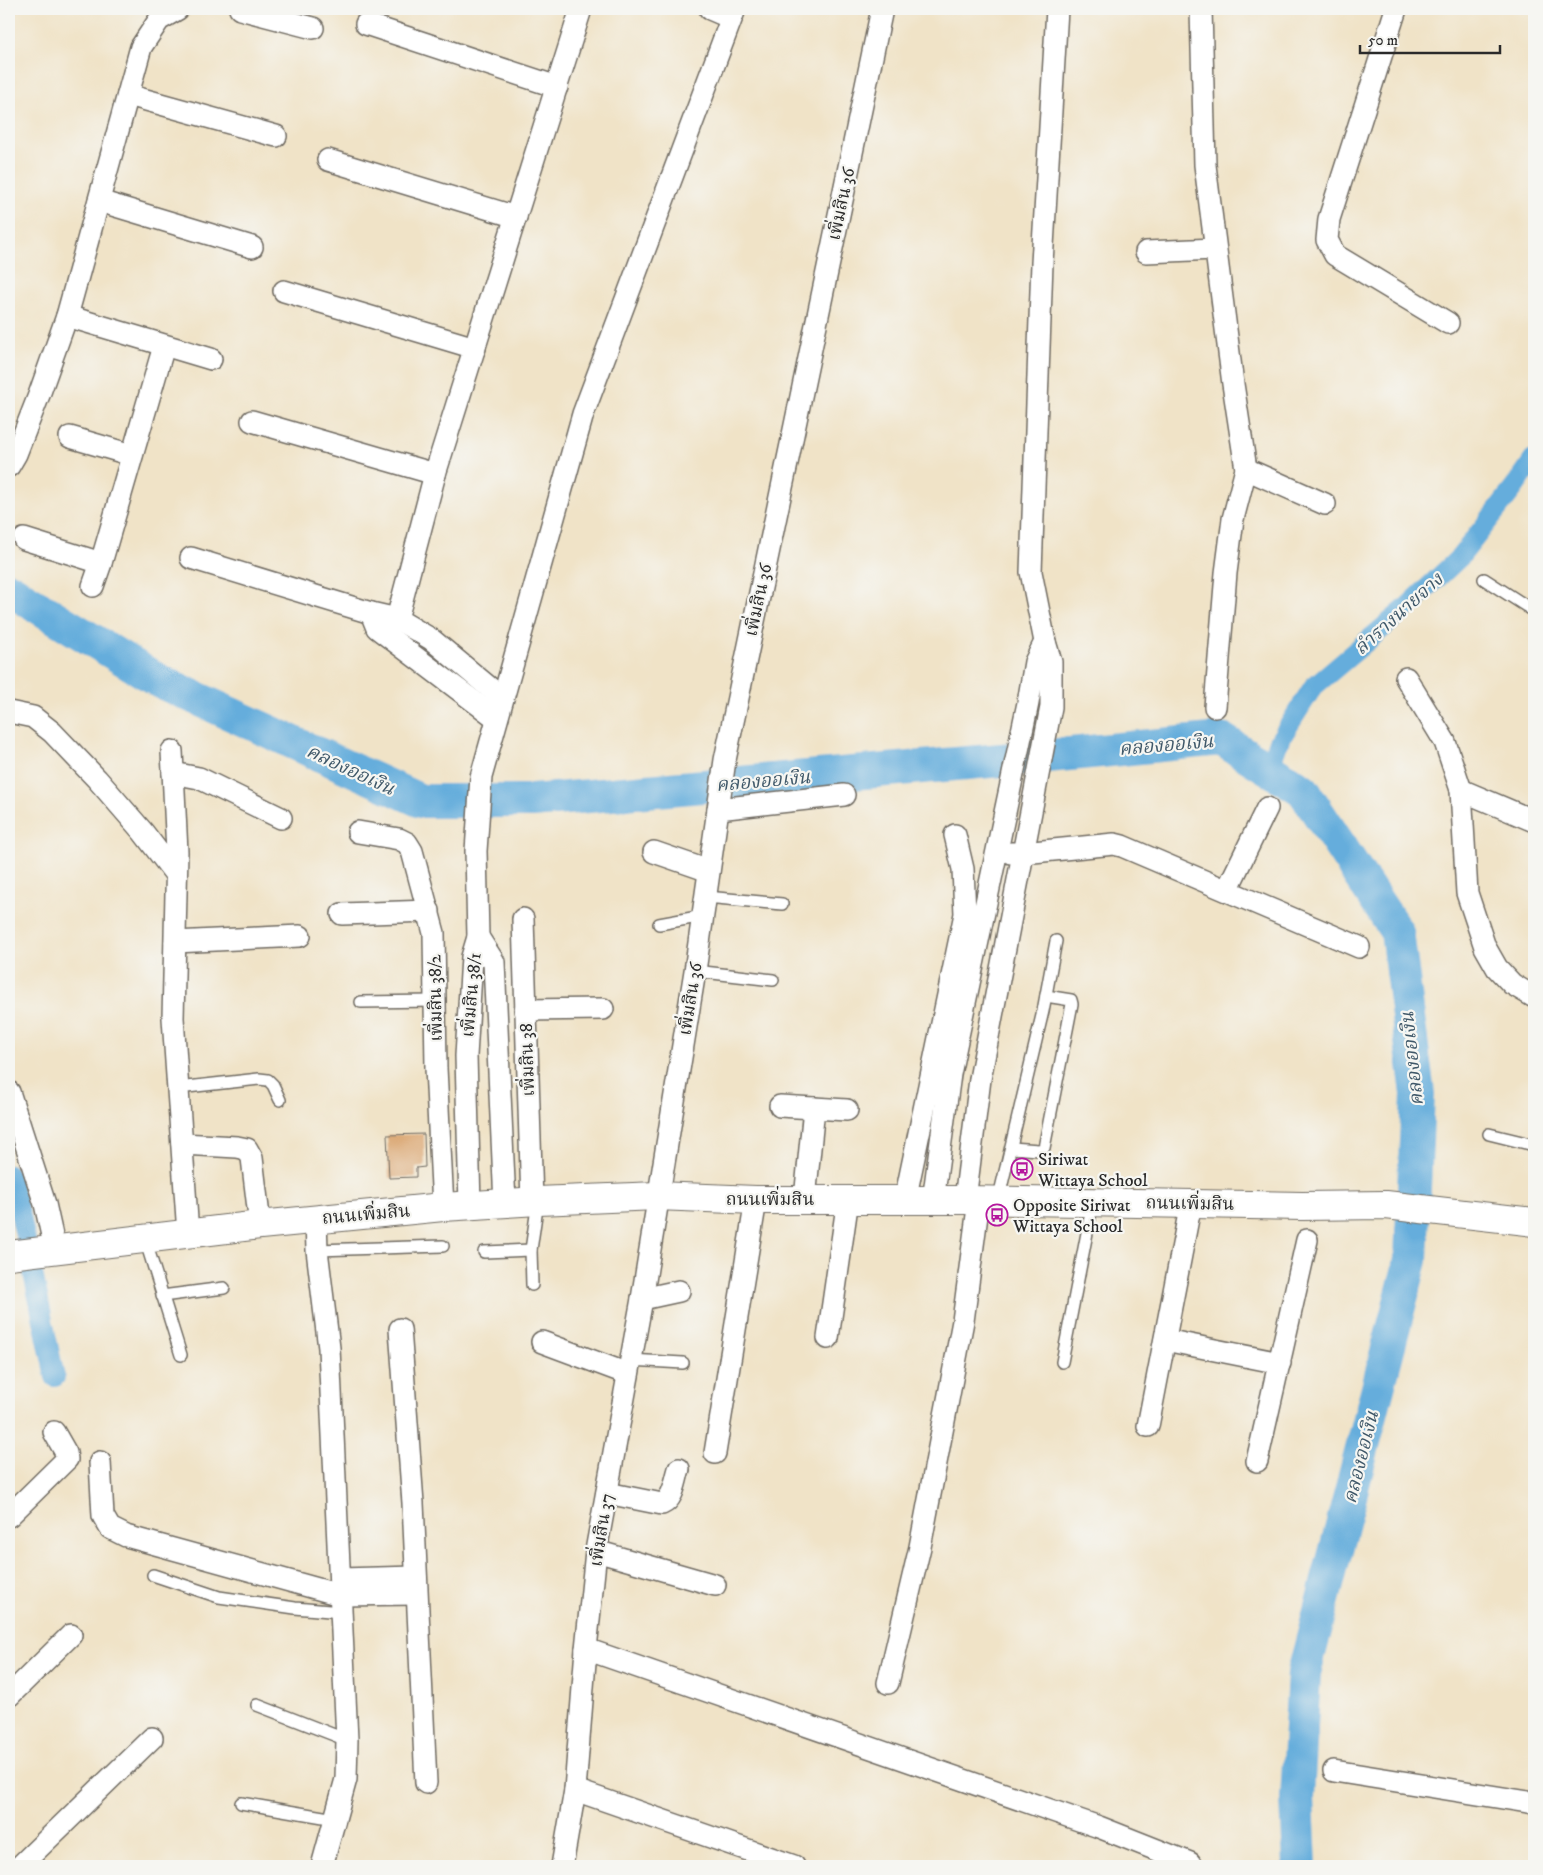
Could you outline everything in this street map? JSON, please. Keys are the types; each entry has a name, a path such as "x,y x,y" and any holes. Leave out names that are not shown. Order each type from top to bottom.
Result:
{"street":[{"path":"9,466 16,454 40,395 67,316 141,47 159,20 178,9"},
{"path":"240,9 313,28"},
{"path":"397,619 435,474 581,9"},
{"path":"478,937 476,851 481,777 583,414 733,13 710,9"},
{"name":"เพิ่มสิน 36","path":"657,1196 695,971 725,760 882,9"},
{"path":"888,1683 920,1548 961,1330 981,1200 980,1079 1051,707 1051,662 1045,642 1031,572 1042,263 1057,9"},
{"path":"1201,9 1205,165 1246,469 1233,519 1226,573 1215,707"},
{"path":"1396,9 1329,219 1327,240 1335,255 1448,323"},
{"path":"366,24 557,87"},
{"path":"128,96 276,136"},
{"path":"328,160 516,217"},
{"path":"99,201 252,247"},
{"path":"1146,252 1215,249"},
{"path":"284,291 475,348"},
{"path":"67,316 211,359"},
{"path":"92,586 101,563 164,346"},
{"path":"252,421 435,474"},
{"path":"70,436 132,455"},
{"path":"1246,469 1325,504"},
{"path":"24,539 101,563"},
{"path":"191,558 371,613 397,619 431,639 499,708"},
{"path":"371,613 377,628 499,708"},
{"path":"933,1200 950,1074 1035,662 1045,642"},
{"path":"1406,678 1445,742 1461,790 1467,894 1485,947 1497,968 1512,984 1534,998"},
{"path":"9,712 33,717 52,732 143,832 176,875"},
{"path":"172,751 176,875 173,1018 188,1234"},
{"path":"173,773 199,778 281,818"},
{"path":"1461,790 1534,822"},
{"path":"718,806 844,795"},
{"path":"1227,890 1267,808"},
{"name":"เพิ่มสิน 38/2","path":"358,832 399,838 407,843 412,851 429,911 434,933 436,1068 444,1207"},
{"path":"905,1200 965,914 963,869 955,835"},
{"path":"996,852 1023,853 1114,844 1359,947"},
{"path":"654,852 709,871"},
{"path":"342,914 429,911"},
{"name":"เพิ่มสิน 38","path":"522,919 525,1010 525,1202"},
{"path":"175,942 300,936"},
{"name":"เพิ่มสิน 38/1","path":"470,1205 466,1056 472,957 478,937"},
{"name":"เพิ่มสิน 38/1","path":"478,937 494,962 497,1017 525,1202"},
{"path":"525,1010 603,1010"},
{"path":"468,1016 497,1017"},
{"path":"9,1092 45,1204 31,1252"},
{"path":"780,1106 847,1110"},
{"path":"805,1199 814,1108"},
{"path":"182,1144 237,1147 247,1150 252,1158 260,1225"},
{"name":"ถนนเพิ่มสิน","path":"31,1252 260,1225 444,1207 657,1196 756,1200 981,1200 1302,1206 1386,1205 1534,1222"},
{"name":"เพิ่มสิน 37","path":"562,1866 575,1790 596,1551 642,1299 657,1196"},
{"path":"828,1338 848,1199"},
{"path":"714,1452 756,1200"},
{"path":"1148,1426 1191,1203"},
{"path":"316,1219 317,1250 329,1348 347,1740 346,1779 322,1866"},
{"path":"1257,1461 1307,1240"},
{"path":"642,1299 678,1291"},
{"path":"400,1329 413,1503 426,1783"},
{"path":"1165,1340 1280,1363"},
{"path":"542,1342 629,1367"},
{"path":"9,1516 66,1459 66,1453 54,1432"},
{"path":"100,1462 103,1516 110,1528 126,1536 340,1595 416,1585"},
{"path":"607,1493 662,1504 667,1502 671,1496 679,1469"},
{"path":"596,1551 715,1585"},
{"path":"9,1696 72,1635"},
{"path":"586,1649 1099,1827 1190,1864"},
{"path":"20,1866 152,1738"},
{"path":"1334,1771 1534,1803"},
{"path":"575,1790 794,1866"}],"lane":[{"path":"1484,579 1534,611"},
{"path":"659,924 704,906 782,904"},
{"path":"981,1200 1012,1148 1046,996 1056,941"},
{"path":"695,971 773,980"},
{"path":"1012,1148 1039,1150 1044,1148 1072,1004 1070,1000 1046,996"},
{"path":"361,1002 435,1000"},
{"path":"178,1088 259,1079 268,1080 273,1085 280,1100"},
{"path":"1489,1134 1534,1145"},
{"path":"525,1202 531,1250 532,1285"},
{"path":"1062,1362 1093,1202"},
{"path":"145,1239 181,1355"},
{"path":"317,1250 442,1246"},
{"path":"484,1252 531,1250"},
{"path":"162,1296 224,1288"},
{"path":"629,1367 683,1362"},
{"path":"153,1575 219,1597 295,1608 340,1595"},
{"path":"256,1705 347,1740"},
{"path":"240,1803 335,1819"}],"building":[{"path":"424,1134 425,1167 416,1168 416,1177 389,1178 387,1135"}],"waterway":[{"name":"ลำรางนายจาง","path":"1269,769 1279,741 1313,687 1405,609 1460,557 1514,488 1534,459"},
{"name":"คลองออเงิน","path":"9,589 159,681 421,801 532,801 1221,739 1303,790 1397,932 1418,1094 1411,1260 1304,1673 1297,1798 1300,1866"},
{"path":"9,1175 21,1217 55,1377"}],"place":[{"name":"Siriwat Wittaya School","path":"1022,1169"},
{"name":"Opposite Siriwat Wittaya School","path":"997,1215"}]}
